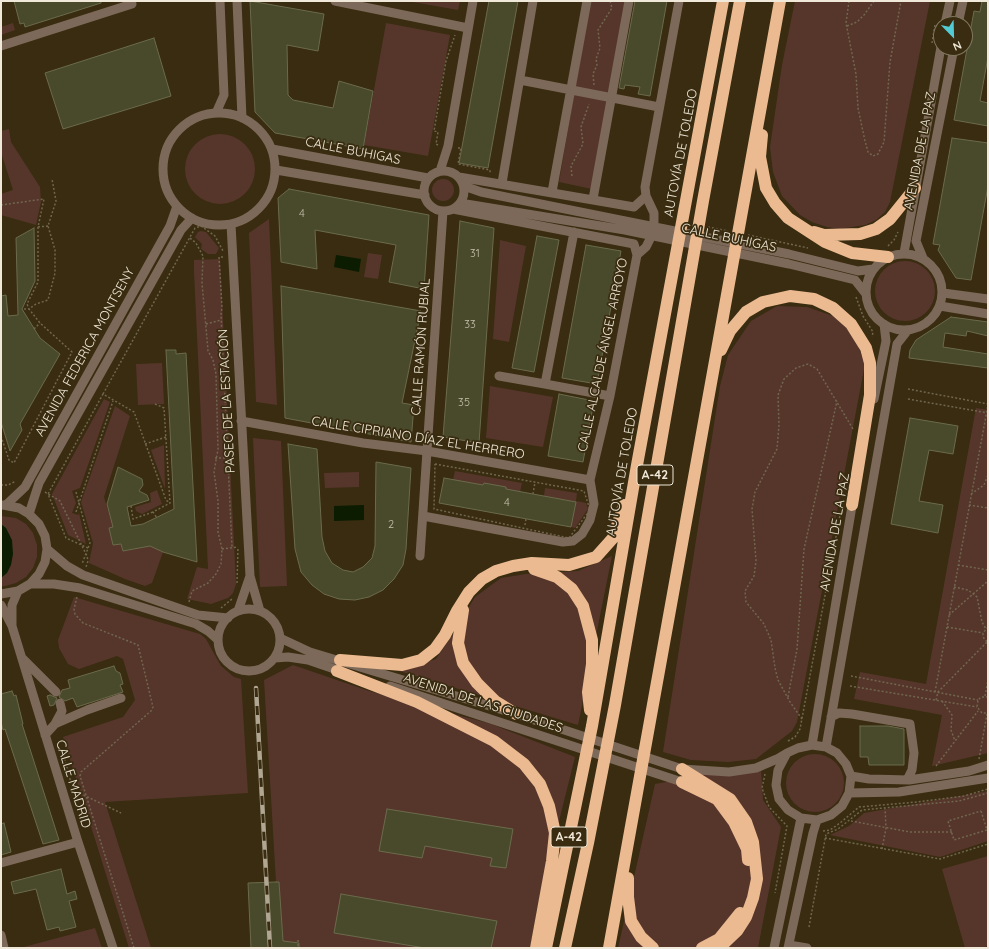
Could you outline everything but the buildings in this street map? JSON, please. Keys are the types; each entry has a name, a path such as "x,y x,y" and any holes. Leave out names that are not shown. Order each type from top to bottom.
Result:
{"highway":[{"name":"AUTOVÍA DE TOLEDO","path":"546,948 592,726 636,465 723,1"},
{"name":"A-42","path":"565,948 588,843 615,705 703,201 740,1"},
{"path":"609,948 764,82 780,1"},
{"path":"764,82 760,157 766,188 774,203 788,218 802,229 825,242 852,253 886,253"},
{"path":"802,229 824,235 860,234 871,231 890,219 915,188"},
{"path":"712,377 722,346 730,331 746,312 763,302 790,296 814,299 833,308 851,324 866,348 870,363 870,395 846,508"},
{"path":"339,665 402,664 420,660 435,649 445,636 457,611 469,592 482,579 496,570 532,563 569,566 596,557 613,538 636,465"},
{"path":"513,566 539,570 557,577 572,589 583,606 592,640 592,664 588,692 592,726"},
{"path":"469,592 460,620 458,635 458,643 463,663 477,683 490,697 516,714"},
{"path":"339,665 494,741 524,764 540,784 549,806 555,833 552,861 536,948"},
{"path":"682,769 730,799 746,822 753,842 757,878 754,898 746,917 737,931 720,948"},
{"path":"682,782 717,799 734,822 747,849 749,880 743,908 719,939 702,948"},
{"path":"628,843 628,897 631,921 641,937 653,948"}],"street":[{"path":"1,46 132,4 131,1"},
{"path":"216,113 224,95 220,1"},
{"path":"237,1 242,118"},
{"path":"334,1 468,28"},
{"path":"440,171 447,148 473,1"},
{"path":"502,183 533,1"},
{"path":"552,192 587,1"},
{"path":"593,199 629,1"},
{"name":"CALLE ALCALDE ÁNGEL ARROYO","path":"423,516 563,542 573,541 582,534 590,520 594,504 590,480 610,396 637,255 646,247 654,231 654,213 646,196 645,187 679,1"},
{"path":"947,16 950,1"},
{"path":"960,16 963,1"},
{"name":"AVENIDA DE LA PAZ","path":"904,253 940,56"},
{"name":"AVENIDA DE LA PAZ","path":"923,258 916,241 952,56"},
{"path":"520,80 659,106"},
{"path":"216,113 242,118 260,131 272,149 276,170 272,189 262,205 248,217 230,224 211,225 192,218 177,206 167,188 163,168 168,148 179,130 196,118 216,113"},
{"path":"447,148 455,174 464,186 464,196 460,203 453,209"},
{"name":"CALLE BUHIGAS","path":"272,149 428,178"},
{"path":"276,170 424,195"},
{"path":"637,255 634,244 453,209 442,211 431,207 424,195 424,187 428,178 440,171 634,207 646,196"},
{"name":"CALLE BUHIGAS","path":"464,186 481,192 789,254 858,271 873,269"},
{"name":"CALLE BUHIGAS","path":"460,203 625,230 788,264 855,280"},
{"name":"AVENIDA FEDERICA MONTSENY","path":"4,505 28,482 170,226 177,206"},
{"name":"CALLE RAMÓN RUBIAL","path":"420,556 442,211"},
{"name":"AVENIDA FEDERICA MONTSENY","path":"29,514 38,488 177,236 192,218"},
{"name":"PASEO DE LA ESTACIÓN","path":"230,224 228,256 241,421 250,576 260,611"},
{"path":"545,384 574,232"},
{"path":"886,253 904,253 923,258 933,266 940,277 943,293 940,306 932,318 917,328 900,330 884,324 878,319 869,306 866,294 867,281 873,269 886,253"},
{"path":"855,280 866,294"},
{"path":"943,293 988,299"},
{"path":"940,306 988,314"},
{"name":"AVENIDA DE LA PAZ","path":"812,745 846,508 886,341 884,324"},
{"path":"826,747 897,344 908,330"},
{"path":"499,376 610,396"},
{"name":"CALLE CIPRIANO DÍAZ EL HERRERO","path":"241,421 363,443 427,451 590,480"},
{"path":"1,594 18,591 30,584 39,574 45,562 47,549 45,536 39,524 29,514 19,508 4,505"},
{"path":"47,549 67,566 83,575 198,615 228,618"},
{"name":"PASEO DE LA ESTACIÓN","path":"238,611 250,576"},
{"path":"30,584 54,584 80,588 196,624 208,631 218,640"},
{"name":"CALLE MADRID","path":"12,626 12,605 18,591"},
{"name":"CALLE MADRID","path":"1,605 12,626 78,842 113,948"},
{"path":"249,609 260,611 274,622 280,638 279,648 275,658 268,665 259,670 240,670 231,666 224,659 219,650 218,640 221,628 228,618 238,611 249,609"},
{"name":"AVENIDA DE LAS CIUDADES","path":"280,638 339,665 408,692 682,782"},
{"path":"21,656 37,675 56,692"},
{"name":"AVENIDA DE LAS CIUDADES","path":"275,658 288,657 339,665 516,714 682,769 729,772 756,768 768,763 785,749"},
{"path":"55,724 87,710 121,698"},
{"path":"45,735 55,724 62,711 60,703"},
{"path":"831,717 839,714 852,714 910,724 914,753 912,770 907,780"},
{"path":"812,745 826,747 837,753 846,764 850,776 849,793 842,806 831,815 817,820 801,818 788,810 779,799 776,785 778,770 785,749 812,745"},
{"path":"850,776 869,779 907,780 969,771 988,765"},
{"path":"849,793 899,792 988,778"},
{"path":"774,948 797,830 801,818"},
{"path":"808,948 789,946 817,820"},
{"path":"1,863 78,842"},
{"path":"1,935 4,948"}],"path":[{"path":"849,1 847,26 856,74 860,122 868,152 872,156 878,154 884,142 890,62 901,1"},
{"path":"847,26 856,22 864,15 874,1"},
{"path":"456,33 446,61 434,131 438,132 436,144 447,148 461,148 458,164 490,170 488,181"},
{"path":"931,48 933,38"},
{"path":"22,309 28,310 36,304 48,300 51,292 55,273 55,250 48,226 56,201 52,179"},
{"path":"1,205 44,199 38,227 38,282 27,304 28,310 72,352 14,462 8,460 1,436"},
{"path":"38,227 48,226"},
{"path":"48,494 195,228 202,226 215,236 228,256 219,257 232,547"},
{"path":"886,253 898,232"},
{"path":"189,602 192,591 208,583 216,574 221,564 222,550 218,532 218,501 214,472 218,449 216,374 213,360 208,352 202,283 203,256 196,243 190,238"},
{"path":"855,280 857,304 873,332 872,343"},
{"path":"206,324 221,320"},
{"path":"34,329 40,323"},
{"path":"802,719 788,698 774,668 771,640 766,629 746,602 746,591 754,576 756,562 752,509 756,492 777,449 779,425 778,395 784,379 796,368 808,364 817,369 855,433 857,426"},
{"path":"908,389 988,404 935,692"},
{"path":"103,394 134,412 166,500 170,503"},
{"path":"908,399 987,413"},
{"path":"76,512 114,400"},
{"path":"788,698 797,649 804,549 837,402"},
{"path":"155,404 164,408 170,503"},
{"path":"145,444 166,437"},
{"path":"216,458 243,458"},
{"path":"436,464 535,482 584,491 590,510 569,538 434,509 436,464"},
{"path":"533,494 537,471"},
{"path":"971,494 984,485 988,475"},
{"path":"1,485 8,484 21,478 28,482"},
{"path":"38,488 60,501 86,553 88,561 83,575"},
{"path":"76,492 90,543 81,563 93,569"},
{"path":"48,494 66,538 88,548"},
{"path":"131,506 133,520 170,503"},
{"path":"969,505 988,508"},
{"path":"785,749 800,729 846,508"},
{"path":"153,512 157,518"},
{"path":"524,529 526,519"},
{"path":"222,550 232,547 248,546"},
{"path":"237,586 238,547"},
{"path":"958,565 988,570"},
{"path":"949,615 988,581"},
{"path":"954,587 973,594 979,601 980,617 987,628 983,633"},
{"path":"80,588 74,609 78,619 83,623 138,645 153,707 151,711 81,772 86,798 134,948"},
{"path":"221,608 233,598"},
{"path":"947,627 983,633"},
{"path":"936,700 938,692 987,642 983,633"},
{"path":"851,676 978,700 987,697 988,680"},
{"path":"850,686 977,707"},
{"path":"978,700 978,711"},
{"path":"942,701 952,716 951,730 955,741"},
{"path":"932,771 978,711"},
{"path":"978,711 987,713 978,760"},
{"path":"52,756 63,753 74,790 86,798 121,813"},
{"path":"768,763 762,788 769,807 787,826 797,830"},
{"path":"813,833 830,830 859,807 964,796 988,789"},
{"path":"809,927 826,834 838,829 850,821 862,810 959,801 988,793"},
{"path":"882,849 886,828 885,808"},
{"path":"981,811 987,830 954,840 952,832 948,821 981,811"},
{"path":"984,821 988,820"},
{"path":"850,821 910,832 952,832"},
{"path":"775,896 787,826"},
{"path":"825,838 940,860 988,844"},
{"path":"298,940 298,948"}],"shaded area":[{"path":"407,1 460,1 458,10"},
{"path":"590,1 627,1 592,189 559,182"},
{"path":"795,1 930,1 890,202 885,212 876,220 865,225 839,229 812,222 800,215 782,196 773,172 770,147 782,65"},
{"path":"13,23 15,30 1,35 1,27"},
{"path":"386,23 450,35 428,156 364,145"},
{"path":"9,129 11,142 40,187 41,202 36,225 1,215 1,194 13,190 1,152 1,131"},
{"path":"220,134 233,137 245,144 252,156 255,169 252,182 245,194 233,201 220,204 207,201 195,194 188,182 185,169 188,156 195,144 207,137"},
{"path":"443,179 451,182 454,190 451,198 443,201 435,198 432,190 435,182"},
{"path":"269,219 277,405 256,402 249,233"},
{"path":"198,232 206,232 219,248 216,254 208,254 201,249 202,244 195,237"},
{"path":"500,240 526,246 509,342 493,339"},
{"path":"368,253 382,255 378,279 364,277"},
{"path":"336,255 361,259 359,272 334,267"},
{"path":"220,259 236,584 233,593 228,598 211,604 187,599 197,567 208,569 194,260"},
{"path":"899,261 911,261 927,269 933,279 935,291 933,303 927,313 911,321 899,321 883,313 875,297 875,285 883,269"},
{"path":"777,306 807,307 839,318 857,343 865,364 797,722 792,731 756,759 728,762 691,760 663,752 720,386 728,355 751,321"},
{"path":"162,363 164,404 138,405 136,364"},
{"path":"490,386 553,397 543,447 486,438"},
{"path":"104,399 110,402 80,488 72,491 76,503 72,513 78,515 79,513 86,544 68,535 52,494"},
{"path":"115,406 130,416 104,497 113,527 109,528 113,545 121,544 123,551 150,546 163,552 152,583 145,586 89,563 93,543 81,502"},
{"path":"976,408 988,410 988,753 932,766 942,715 854,699 860,672 926,684"},
{"path":"253,438 281,441 287,586 260,587"},
{"path":"164,445 165,489 151,450"},
{"path":"455,471 522,483 520,492 506,489 506,487 484,483 483,485 453,480"},
{"path":"359,472 359,487 325,488 324,473"},
{"path":"545,488 577,493 576,501 586,503 588,509 575,528 571,527 576,502 544,496"},
{"path":"157,490 162,504 142,514 136,511 135,507 151,502 150,493"},
{"path":"364,505 364,520 334,521 334,506"},
{"path":"1,516 16,518 26,524 33,533 37,545 37,557 33,568 26,577 16,583 5,586 1,586"},
{"path":"1,524 6,528 12,540 13,554 11,565 7,573 1,578"},
{"path":"612,556 578,725 399,671 436,659 475,597 501,578 526,574 578,571"},
{"path":"74,597 200,634 206,639 221,666 234,677 241,679 248,793 105,802 151,948 129,948 63,737 123,717 135,700 123,659 117,656 79,669 68,664 59,648 58,640"},
{"path":"293,665 369,691 491,724 575,757 537,909 530,948 288,948 283,941 279,882 276,882 264,680"},
{"path":"809,754 821,754 836,762 844,777 844,789 836,804 821,812 809,812 794,804 786,789 786,777 794,762"},
{"path":"761,770 763,800 781,827 758,948 618,948 655,784 706,775"},
{"path":"988,791 988,841 940,857 830,835 849,826 864,813"},
{"path":"988,856 988,946 981,948 965,948 942,869"},
{"path":"95,928 102,948 20,948"}],"railway":[{"path":"256,688 270,948"}]}
